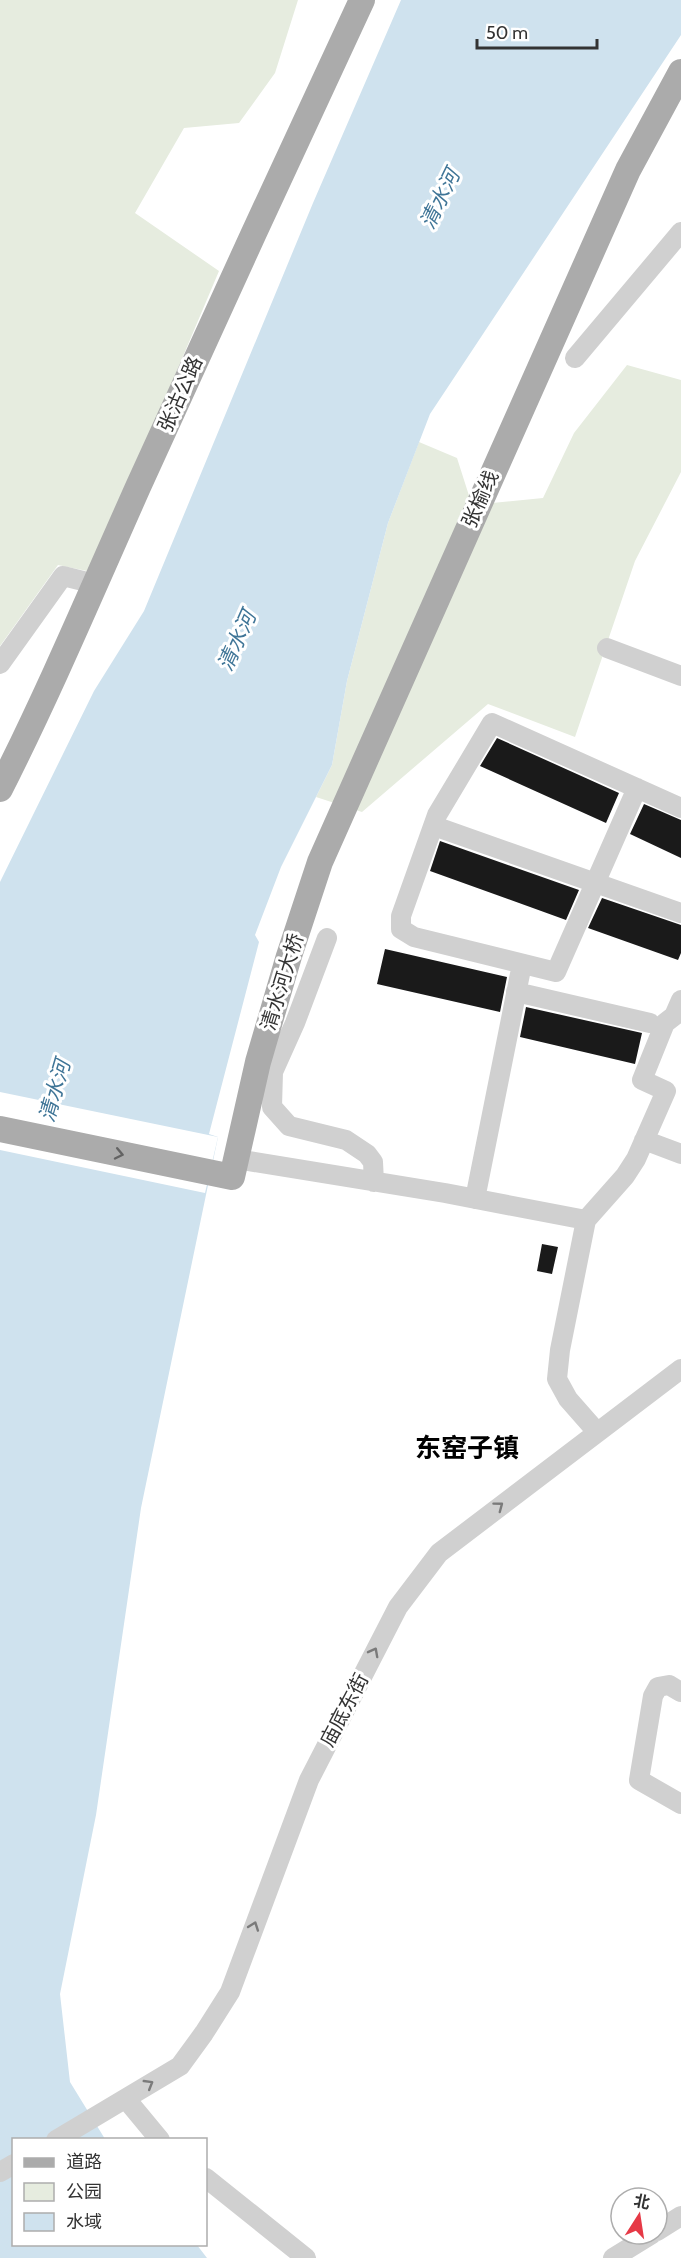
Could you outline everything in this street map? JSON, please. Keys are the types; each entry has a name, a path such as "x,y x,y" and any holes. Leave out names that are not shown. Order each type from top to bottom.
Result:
{"main road":[{"name":"张沽公路","path":"0,789 38,714 242,258 362,0"},
{"name":"张榆线","path":"334,829 628,170 681,72"},
{"name":"清水河大桥","path":"226,1160 289,956 320,862 334,829"},
{"path":"0,1112 226,1160"},
{"path":"0,1129 226,1160"}],"street":[{"path":"575,358 681,232"},
{"path":"0,664 63,576 95,584"},
{"path":"607,648 681,676"},
{"path":"637,788 556,972 414,937 400,928 401,916 437,815 492,723 637,788 681,808"},
{"path":"434,826 681,914"},
{"path":"327,938 295,1023 273,1072 272,1107 289,1126 346,1140 367,1154 373,1162 374,1182"},
{"path":"475,1199 522,964"},
{"path":"516,993 650,1023"},
{"path":"597,1432 568,1399 557,1378 560,1350 586,1220 625,1176 636,1159 666,1091 642,1080 665,1023 674,1016 681,1000"},
{"path":"644,1140 681,1154"},
{"path":"226,1160 242,1179 274,1167 475,1199 586,1220"},
{"name":"庙底东街","path":"58,2138 180,2066 230,1992 309,1780 398,1607 419,1577 439,1553 681,1369"},
{"path":"681,1692 669,1685 658,1687 653,1696 639,1780 681,1803"},
{"path":"126,2099 159,2138"},
{"path":"207,2179 306,2258"},
{"path":"613,2258 632,2246"}],"green space":[{"path":"0,0 298,0 275,73 239,123 184,128 135,213 219,271 92,572 58,565 0,646"},
{"path":"627,365 681,380 681,472 635,561 575,737 488,704 362,812 316,797 332,765 347,681 388,523 419,442 457,458 472,505 543,498 574,433"}],"water":[{"name":"清水河","path":"401,0 681,0 681,35 430,414 388,523 347,681 332,765 281,867 255,935 259,942 209,1134 218,1137 141,1508 96,1815 60,1994 70,2082 104,2138 12,2138 12,2246 198,2246 207,2258 0,2258 0,882 94,691 144,611 313,203"}],"pier":[{"path":"0,1092 218,1137 205,1193 0,1150"}],"building":[{"path":"497,738 619,793 606,823 480,766"},
{"path":"644,804 681,820 681,858 630,834"},
{"path":"440,841 579,890 566,920 430,871"},
{"path":"602,898 681,925 681,953 678,960 588,928"},
{"path":"385,949 507,977 500,1012 377,984"},
{"path":"526,1007 642,1033 635,1064 520,1037"},
{"path":"542,1244 558,1247 552,1274 537,1271"}],"district":[{"name":"东窑子镇","path":"467,1448"}]}
